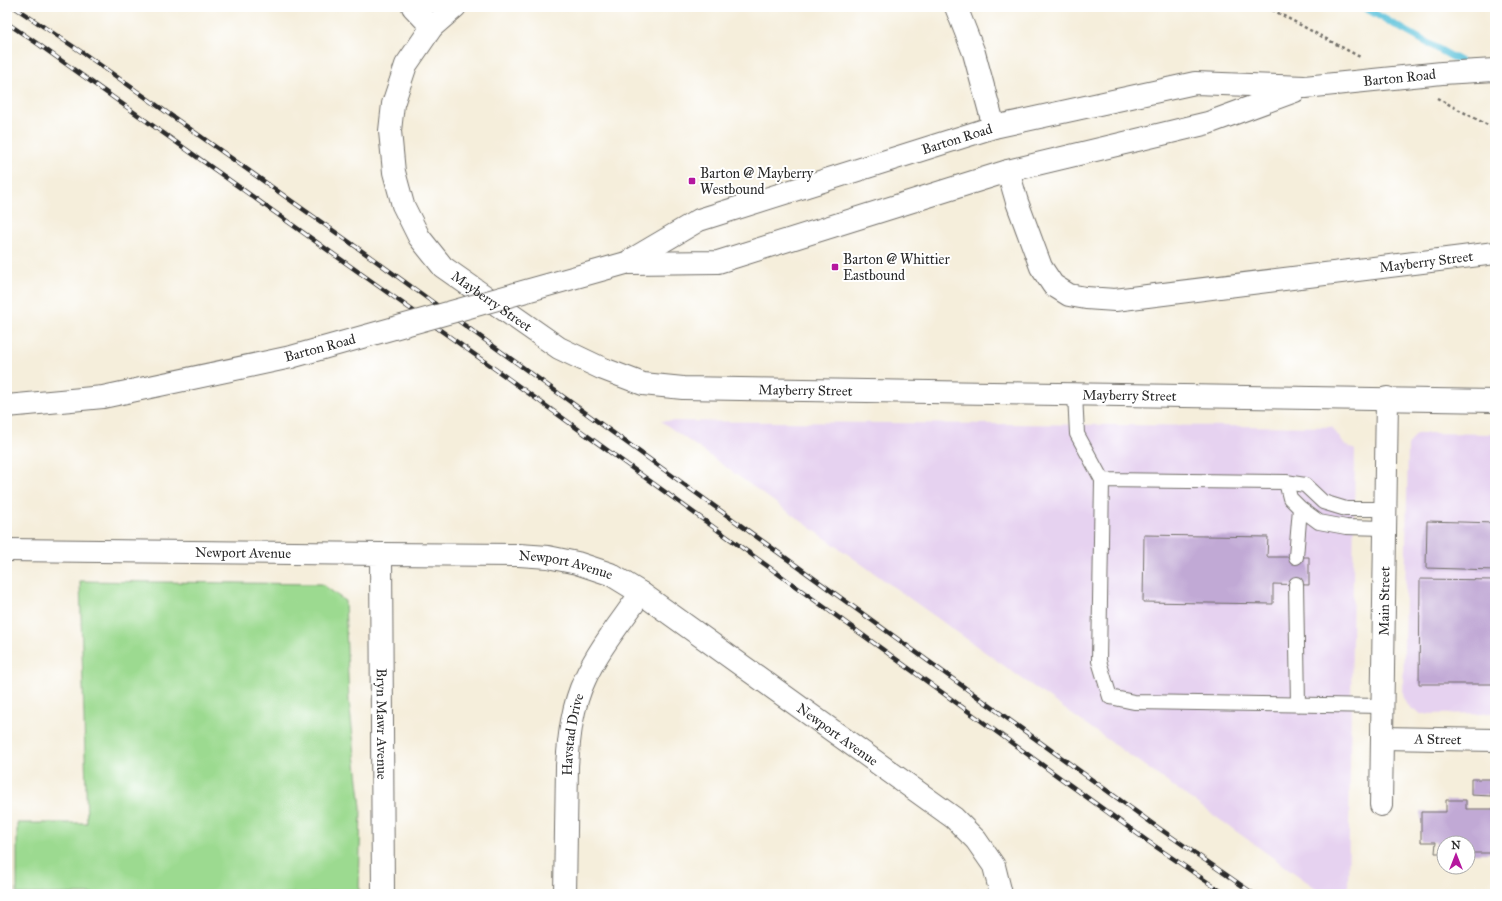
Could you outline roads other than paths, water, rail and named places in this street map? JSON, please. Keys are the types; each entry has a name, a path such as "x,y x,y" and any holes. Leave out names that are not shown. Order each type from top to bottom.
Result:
{"street":[{"path":"413,7 432,27"},
{"name":"Mayberry Street","path":"455,7 432,27 406,65 393,104 390,131 394,172 404,205 419,237 443,267 559,348 601,368 642,384 683,388 1387,398 1495,401"},
{"path":"956,7 974,53 994,127"},
{"name":"Barton Road","path":"7,406 103,397 291,357 626,263 699,220 994,127 1195,82 1305,87 1442,73 1495,70"},
{"name":"Barton Road","path":"626,263 718,262 1008,171 1208,123 1305,87"},
{"name":"Mayberry Street","path":"1008,171 1017,202 1040,267 1053,285 1069,295 1086,298 1115,300 1495,253"},
{"name":"Main Street","path":"1381,805 1387,398"},
{"name":"Newport Avenue","path":"7,550 519,555 577,563 610,574 641,592 954,818 976,840 994,866 1001,894"},
{"name":"Bryn Mawr Avenue","path":"381,554 383,894"},
{"name":"Havstad Drive","path":"565,894 567,766 569,745 577,702 584,681 593,663 641,592"},
{"name":"A Street","path":"1382,738 1495,740"}],"lane":[{"path":"1075,394 1077,434 1102,480 1099,661 1110,697 1134,702 1382,706"},
{"path":"1102,480 1286,482 1305,485 1323,502 1385,518"},
{"path":"1286,482 1290,498 1318,522 1346,527 1385,518"},
{"path":"1296,557 1300,508"},
{"path":"1296,584 1298,705"}],"waterway":[{"path":"1363,7 1467,65"}],"railway":[{"path":"14,7 86,55 369,256 1153,824 1254,894"},
{"path":"7,23 502,374 1146,840 1225,894"}],"place":[{"name":"Barton @ Mayberry Westbound","path":"692,181"},
{"name":"Barton @ Whittier Eastbound","path":"835,267"}]}
